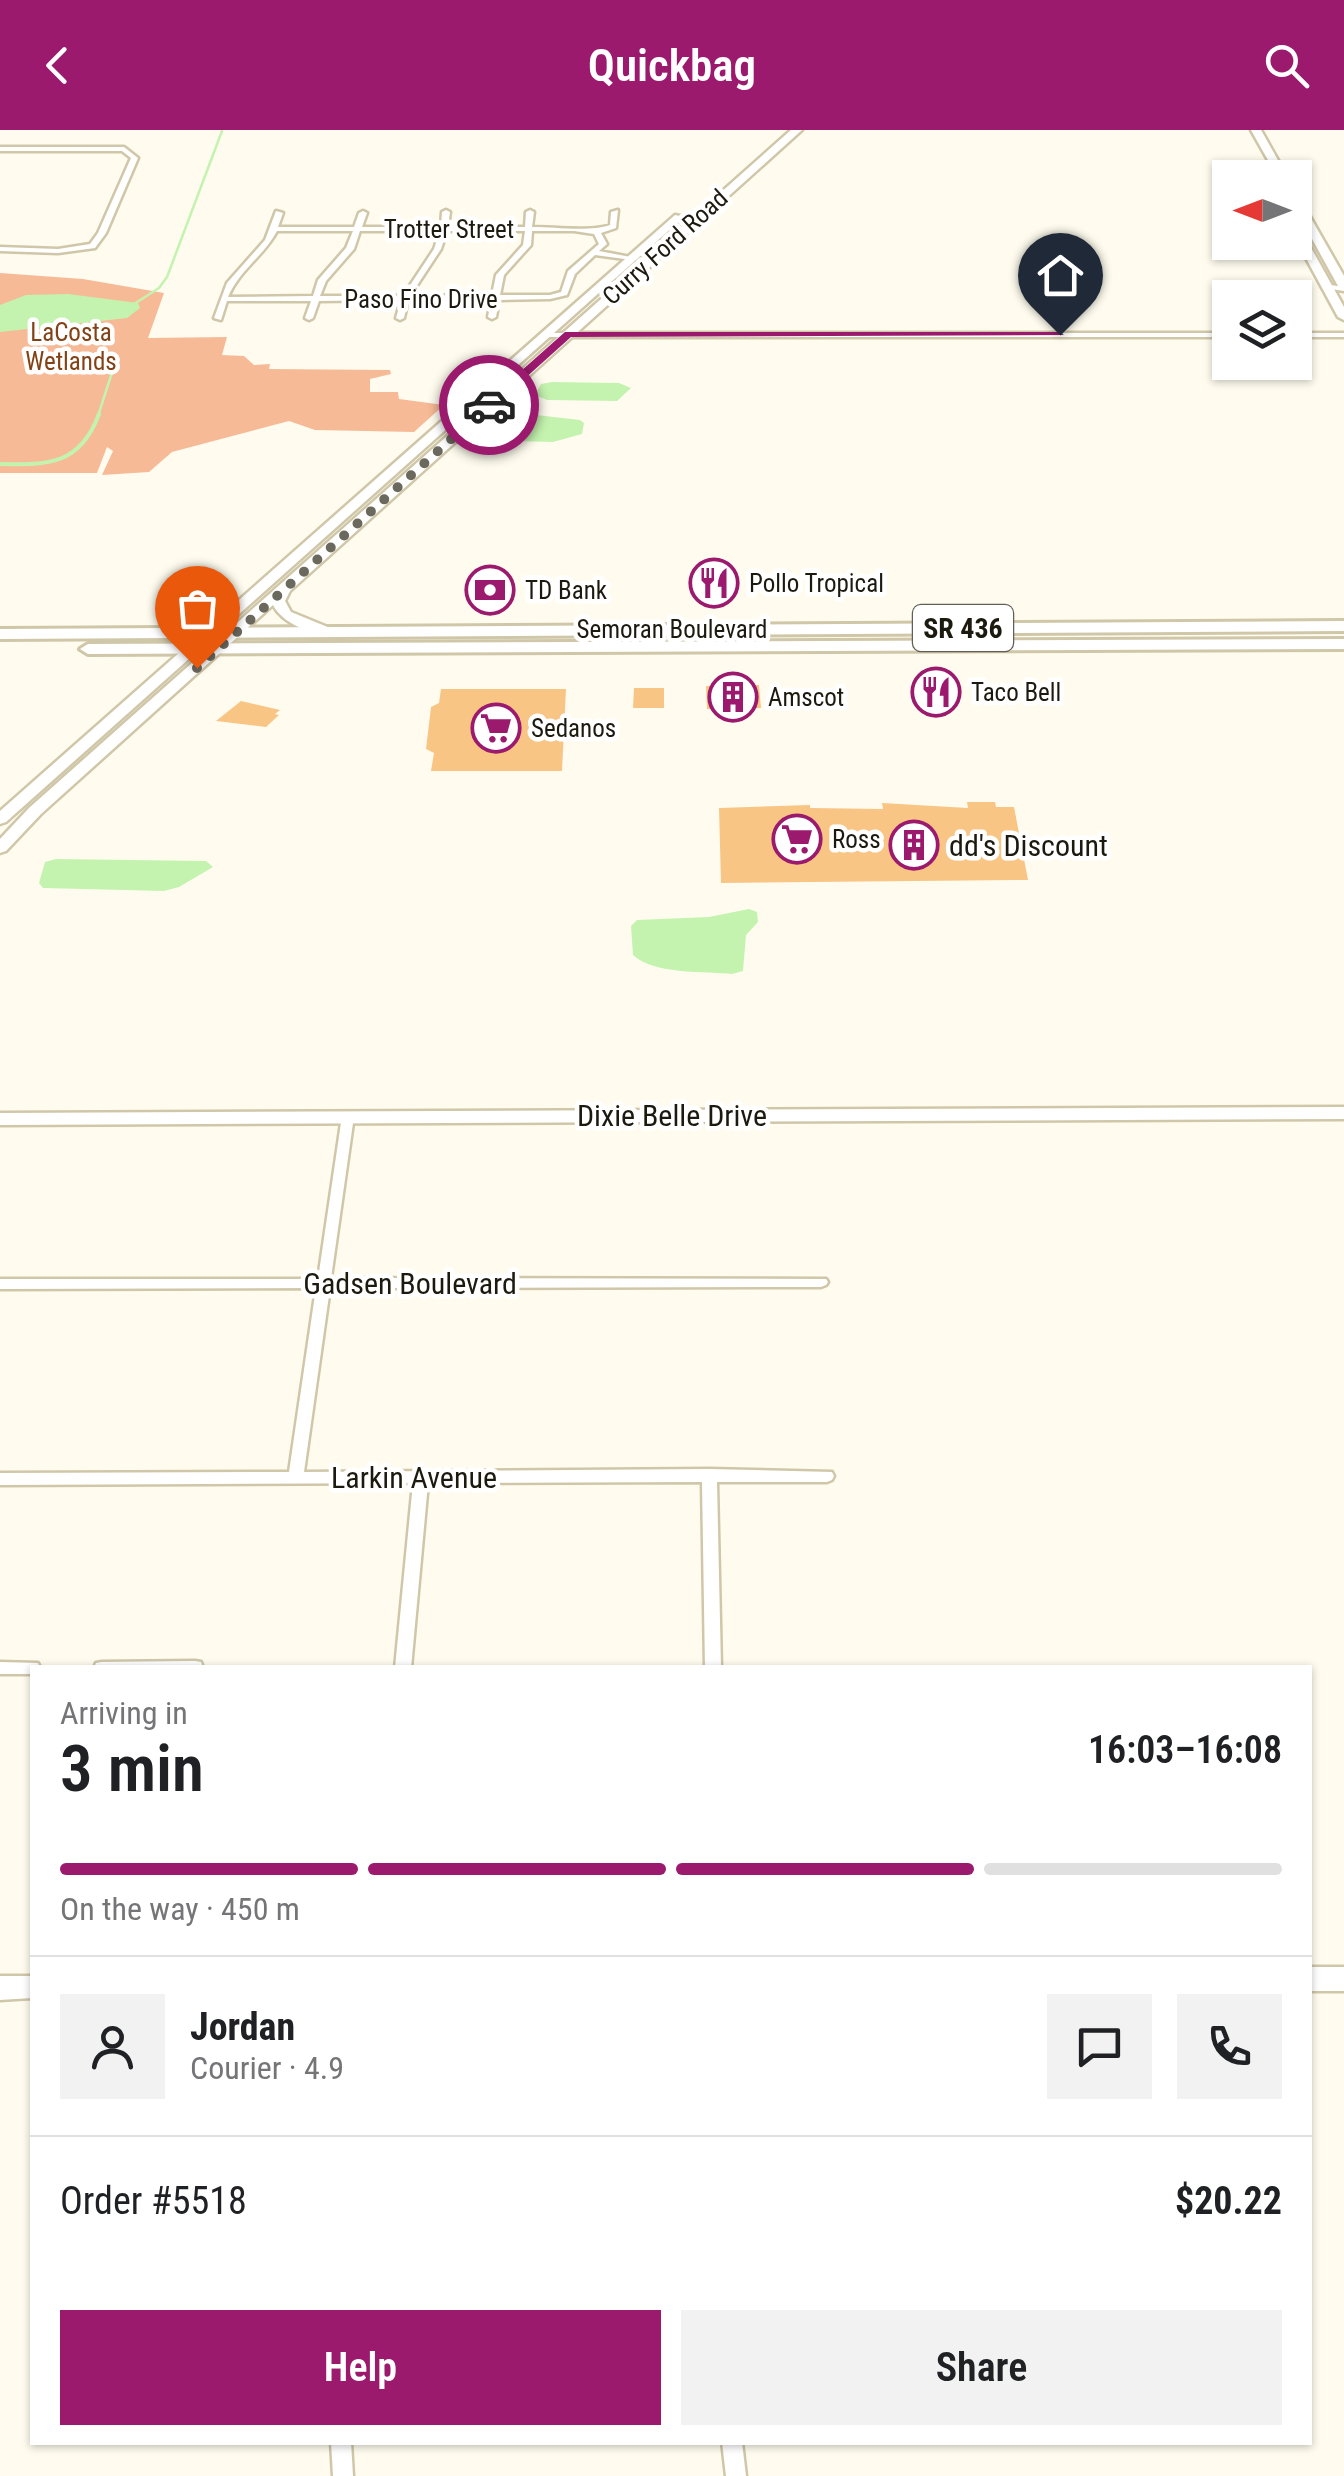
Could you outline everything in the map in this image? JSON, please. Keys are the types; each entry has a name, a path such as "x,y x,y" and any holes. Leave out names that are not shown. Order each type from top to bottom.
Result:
{"main road":[{"name":"Curry Ford Road","path":"0,819 628,262 691,215 707,192 777,130"},
{"name":"Curry Ford Road","path":"0,848 35,811 652,260 646,252 798,130"},
{"path":"1241,130 1257,160"},
{"path":"1256,130 1273,160"},
{"path":"1312,229 1344,286"},
{"path":"1312,259 1344,318"},
{"path":"605,301 633,269 628,262"},
{"path":"436,453 432,444 464,414 472,399"},
{"path":"365,517 369,505 416,461 412,452"},
{"path":"282,591 278,601 284,616 324,631"},
{"name":"Semoran Boulevard","path":"0,634 1344,626"},
{"path":"1166,645 1203,639 1224,627"},
{"path":"807,647 816,639 831,636 1010,634 1032,628"},
{"path":"685,648 758,637 764,629"},
{"name":"Semoran Boulevard","path":"0,648 1344,644"},
{"name":"Dixie Belle Drive","path":"0,1118 1344,1113"},
{"path":"1312,1979 1344,1979"},
{"path":"0,1988 30,1988"}],"street":[{"path":"0,148 124,149 135,158 102,233 92,246 0,250"},
{"path":"218,318 235,276 267,247 279,212"},
{"path":"400,318 403,299 425,262 437,251 446,212"},
{"path":"492,317 500,274 523,253 530,212"},
{"path":"590,256 603,244 597,232 613,226 615,212"},
{"path":"309,318 322,280 350,250 363,213"},
{"name":"Trotter Street","path":"275,229 528,228 597,232"},
{"path":"590,256 628,262"},
{"name":"Paso Fino Drive","path":"224,299 564,294 571,273 590,256"},
{"path":"1327,286 1344,286"},
{"path":"546,334 1212,335"},
{"path":"1312,335 1344,334"},
{"path":"296,1478 348,1116"},
{"name":"Gadsen Boulevard","path":"0,1284 821,1282"},
{"path":"709,1475 713,1665"},
{"name":"Larkin Avenue","path":"0,1478 827,1476"},
{"path":"402,1665 421,1477"},
{"path":"0,1668 30,1668"},
{"path":"341,2445 342,2476"},
{"path":"732,2445 736,2476"}],"green space":[{"name":"LaCosta Wetlands","path":"0,273 83,279 164,293 148,338 227,337 222,355 244,356 254,365 270,364 269,369 390,370 391,374 370,379 370,392 398,392 399,399 444,405 414,432 315,430 289,421 172,452 149,472 102,475 113,451 107,447 97,473 0,473"}],"shaded area":[{"path":"68,294 138,303 140,308 127,318 0,332 0,305 26,295"},
{"path":"619,383 631,388 617,401 547,400 535,395 541,384"},
{"path":"510,412 580,420 584,423 582,434 553,442 483,440"},
{"path":"206,861 213,867 179,887 164,891 43,888 39,883 45,862"},
{"path":"749,909 757,912 758,922 746,935 743,971 732,974 667,969 633,955 631,926 637,920 709,917"}],"building":[{"name":"Pollo Tropical","path":"696,575 732,575 732,592 696,592"},
{"name":"TD Bank","path":"477,576 498,576 497,583 515,583 514,597 466,597 467,582 476,582"},
{"name":"Amscot","path":"759,685 761,708 707,709 706,686"},
{"path":"634,688 664,688 664,708 633,708"},
{"name":"Sedanos","path":"441,689 566,689 562,771 431,771 434,753 426,749 431,707 439,703"},
{"path":"241,701 280,710 275,714 279,715 266,727 216,721"},
{"path":"967,802 1014,807 1028,880 721,883 719,808 810,805 883,809 882,803 968,808"}],"waterway":[{"path":"134,304 159,288 167,277 222,131"},
{"path":"98,416 117,357"},
{"path":"0,464 33,464 61,458 82,443 99,414"}],"way so far":[{"path":"197,668 489,405"}],"place":[{"name":"Pollo Tropical","path":"714,583"},
{"name":"TD Bank","path":"490,590"},
{"name":"Taco Bell","path":"936,692"},
{"name":"Amscot","path":"733,697"},
{"name":"Sedanos","path":"496,728"},
{"name":"Ross","path":"797,839"},
{"name":"dd's Discount","path":"914,845"}],"route":[{"path":"489,405 568,334 1060,335"}]}
